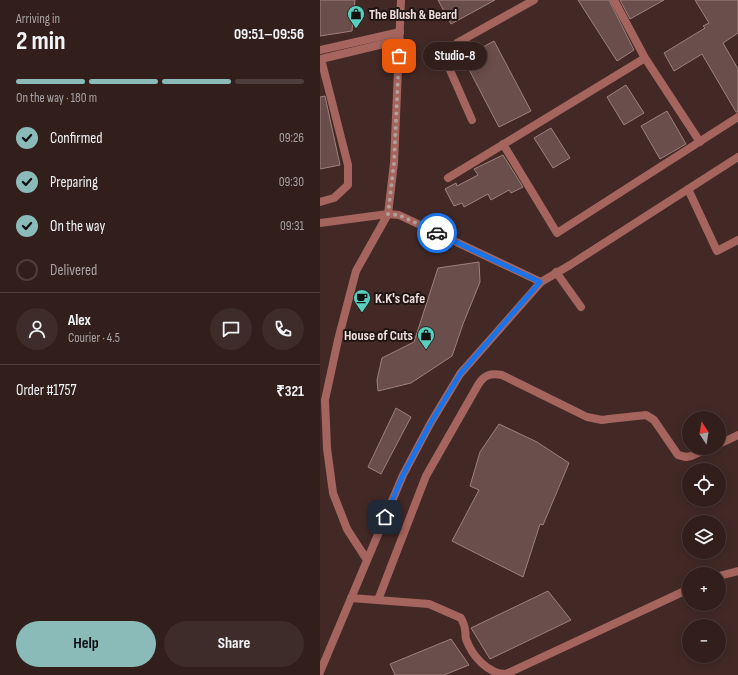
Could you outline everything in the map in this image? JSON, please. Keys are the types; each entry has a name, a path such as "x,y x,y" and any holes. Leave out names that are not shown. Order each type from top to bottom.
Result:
{"street":[{"path":"367,560 347,529 333,493 322,400 356,271 388,214 394,163 401,0"},
{"path":"472,120 446,61 449,51 457,42 534,0"},
{"path":"614,0 645,58 700,142"},
{"path":"320,50 400,36"},
{"path":"320,202 334,198 348,186 348,165 321,59 400,36"},
{"path":"448,178 645,58"},
{"path":"503,144 557,233 738,117"},
{"path":"320,672 323,655 351,598 403,475 430,424 460,374 540,282 570,265 738,157"},
{"path":"688,189 717,251 738,240"},
{"path":"320,223 388,214 399,215 540,282"},
{"path":"556,272 581,307"},
{"path":"378,600 426,476 478,385 487,375 502,375 587,417 602,420 646,415 654,420 676,452 682,456 693,455"},
{"path":"726,441 738,436"},
{"path":"726,574 738,571"},
{"path":"351,598 429,604 461,618 466,630 466,638 477,659 493,671 500,674 506,674 682,592"}],"building":[{"path":"320,0 355,0 352,31 320,36"},
{"path":"438,0 495,0 451,24"},
{"path":"578,0 609,0 634,50 617,61"},
{"path":"620,0 664,0 630,19"},
{"path":"695,0 738,0 738,33 723,43 738,69 738,112 736,112 702,54 674,71 664,53 705,28 703,26 709,23"},
{"path":"494,41 531,111 499,127 463,58"},
{"path":"626,85 644,113 624,125 607,97"},
{"path":"325,96 340,165 320,169 320,97"},
{"path":"667,111 686,144 660,159 641,126"},
{"path":"551,128 570,158 553,168 534,138"},
{"path":"503,155 523,187 511,193 509,190 491,200 488,194 464,207 462,203 454,206 445,189 456,183 457,186 478,175 474,169"},
{"path":"479,262 480,282 452,356 411,383 378,391 377,380 382,358 414,342 438,268"},
{"path":"396,408 411,417 381,474 368,467"},
{"path":"499,424 537,442 569,463 543,525 540,524 523,577 452,541 479,490 470,486 480,452"},
{"path":"548,591 571,620 490,659 471,628"},
{"path":"451,639 469,665 444,675 395,675 390,664"}],"way so far":[{"path":"399,56 394,163 388,214 399,215 437,233"}],"place":[{"name":"The Blush & Beard","path":"356,29"},
{"name":"Studio-8","path":"399,56"},
{"name":"K.K's Cafe","path":"362,313"},
{"name":"House of Cuts","path":"426,350"}],"route":[{"path":"385,517 403,475 430,424 460,374 540,282 437,233"}]}
